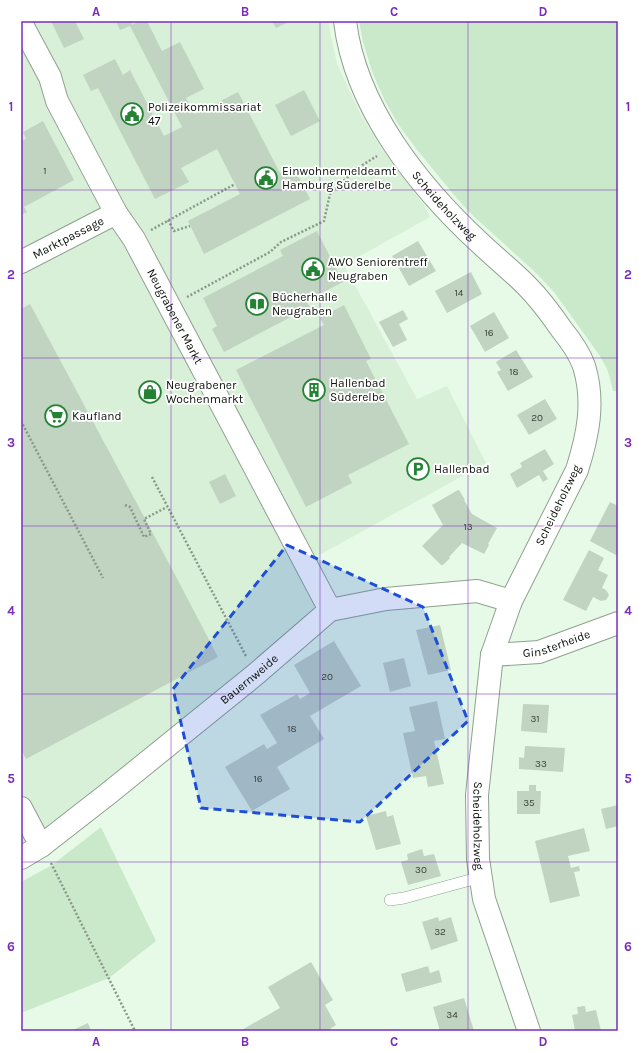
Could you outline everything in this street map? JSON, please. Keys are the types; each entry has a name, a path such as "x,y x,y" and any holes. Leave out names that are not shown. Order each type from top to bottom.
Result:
{"street":[{"name":"Scheideholzweg","path":"345,21 355,66 364,90 376,115 395,145 419,178 446,209 467,231 526,285 547,308 576,349 583,365 588,383 590,406 588,425 584,448 577,470 511,601 492,655 477,795 478,859 484,899 529,1031"},
{"name":"Neugrabener Markt","path":"21,23 50,77 57,101 116,213 134,239 330,610"},
{"name":"Marktpassage","path":"21,262 116,213"},
{"name":"Bauernweide","path":"21,858 41,846 109,793 256,674 330,610 386,599 477,591 511,601"},
{"name":"Ginsterheide","path":"492,655 539,652 618,623"},
{"path":"21,808 41,846"}],"lane":[{"path":"390,900 404,898 481,877"}],"path":[{"path":"169,306 270,252 281,242 324,221 330,194 356,169 395,145"},
{"path":"190,226 174,231 168,220 235,184"},
{"path":"21,421 103,578"},
{"path":"152,477 167,508 256,674"},
{"path":"125,505 130,507 144,537 151,534 144,519 167,508"},
{"path":"41,846 135,1031"}],"highlighted area":[{"path":"287,545 423,607 468,721 360,822 201,808 173,689"}],"shaded area":[{"path":"21,21 329,21 337,64 361,115 381,148 424,205 430,217 344,265 417,399 447,386 486,463 305,563 330,610 37,835 21,845"},
{"path":"359,21 618,21 618,391 613,391 607,369 600,356 554,292 536,273 468,211 418,151 398,124 385,101 373,74 363,42"},
{"path":"101,827 156,941 109,978 21,1013 21,882 52,865"}],"building":[{"path":"51,21 75,21 84,39 64,48"},
{"path":"116,21 131,21 132,25 139,21 147,21 162,51 180,42 204,89 186,98 195,114 238,92 280,173 293,166 310,199 204,254 188,221 240,194 217,149 181,168 189,182 155,199 98,88 91,91 83,75 115,59 123,75 130,70 164,136 182,127 130,26 120,30"},
{"path":"272,21 290,21 276,28"},
{"path":"304,90 320,121 291,136 275,105"},
{"path":"43,121 74,180 24,207 27,212 21,215 21,141 26,139 23,132"},
{"name":"Bücherhalle Neugraben","path":"317,231 343,282 306,301 310,307 224,352 212,329 217,326 203,298 283,256 280,250"},
{"path":"418,241 436,271 409,286 392,256"},
{"path":"471,272 482,294 447,313 435,291"},
{"name":"Kaufland","path":"30,304 218,657 26,759 21,749 21,309"},
{"name":"Hallenbad Süderelbe","path":"344,305 371,359 366,361 409,444 348,475 352,483 306,507 236,370 324,325 320,318"},
{"path":"403,310 408,319 399,324 407,340 393,347 379,322"},
{"path":"494,312 509,338 485,352 470,326"},
{"path":"516,350 533,377 508,391 497,372 501,370 496,362"},
{"path":"545,399 557,419 529,435 517,415"},
{"path":"545,449 554,464 543,471 548,479 543,482 539,475 517,488 510,474 522,467 520,463"},
{"path":"225,474 236,496 220,504 209,482"},
{"path":"458,490 472,514 497,528 484,554 462,543 449,557 450,558 443,565 441,565 422,546 443,525 432,505"},
{"path":"610,502 618,506 618,551 616,555 590,541"},
{"path":"589,550 604,558 598,570 608,575 602,588 606,590 609,595 606,600 601,601 593,597 586,611 563,600"},
{"path":"440,625 451,670 428,675 416,630"},
{"path":"334,641 361,686 310,716 324,739 277,767 290,789 252,811 225,767 264,744 267,749 277,743 260,715 297,694 300,699 310,693 294,665"},
{"path":"404,658 411,686 390,692 383,663"},
{"path":"437,701 445,739 434,741 444,784 428,787 426,776 413,778 403,733 415,731 409,707"},
{"path":"523,704 549,705 547,733 521,731"},
{"path":"525,746 565,748 563,772 519,769 519,757 524,758"},
{"path":"529,785 536,785 536,791 541,791 540,814 517,814 517,791 529,791"},
{"path":"618,805 618,826 606,829 601,809"},
{"path":"386,811 387,817 393,815 401,844 376,850 366,816"},
{"path":"584,828 590,851 568,856 571,868 579,866 580,871 574,872 580,896 550,903 535,841"},
{"path":"422,849 424,856 434,854 441,876 408,885 401,862 408,860 407,854"},
{"path":"438,917 439,921 451,917 458,941 431,950 422,922"},
{"path":"311,962 333,1000 325,1005 336,1025 327,1031 240,1031 280,1008 268,987"},
{"path":"428,966 430,973 439,970 442,982 406,992 401,974"},
{"path":"464,998 474,1031 440,1031 433,1007"},
{"path":"585,1006 586,1012 596,1010 601,1031 575,1031 572,1015 578,1014 577,1007"},
{"path":"88,1023 91,1031 71,1031"}],"place":[{"name":"Polizeikommissariat 47","path":"132,114"},
{"name":"Einwohnermeldeamt Hamburg Süderelbe","path":"266,178"},
{"name":"AWO Seniorentreff Neugraben","path":"313,269"},
{"name":"Bücherhalle Neugraben","path":"257,304"},
{"name":"Hallenbad Süderelbe","path":"314,390"},
{"name":"Neugrabener Wochenmarkt","path":"150,392"},
{"name":"Kaufland","path":"56,416"},
{"name":"Hallenbad","path":"418,469"}]}
